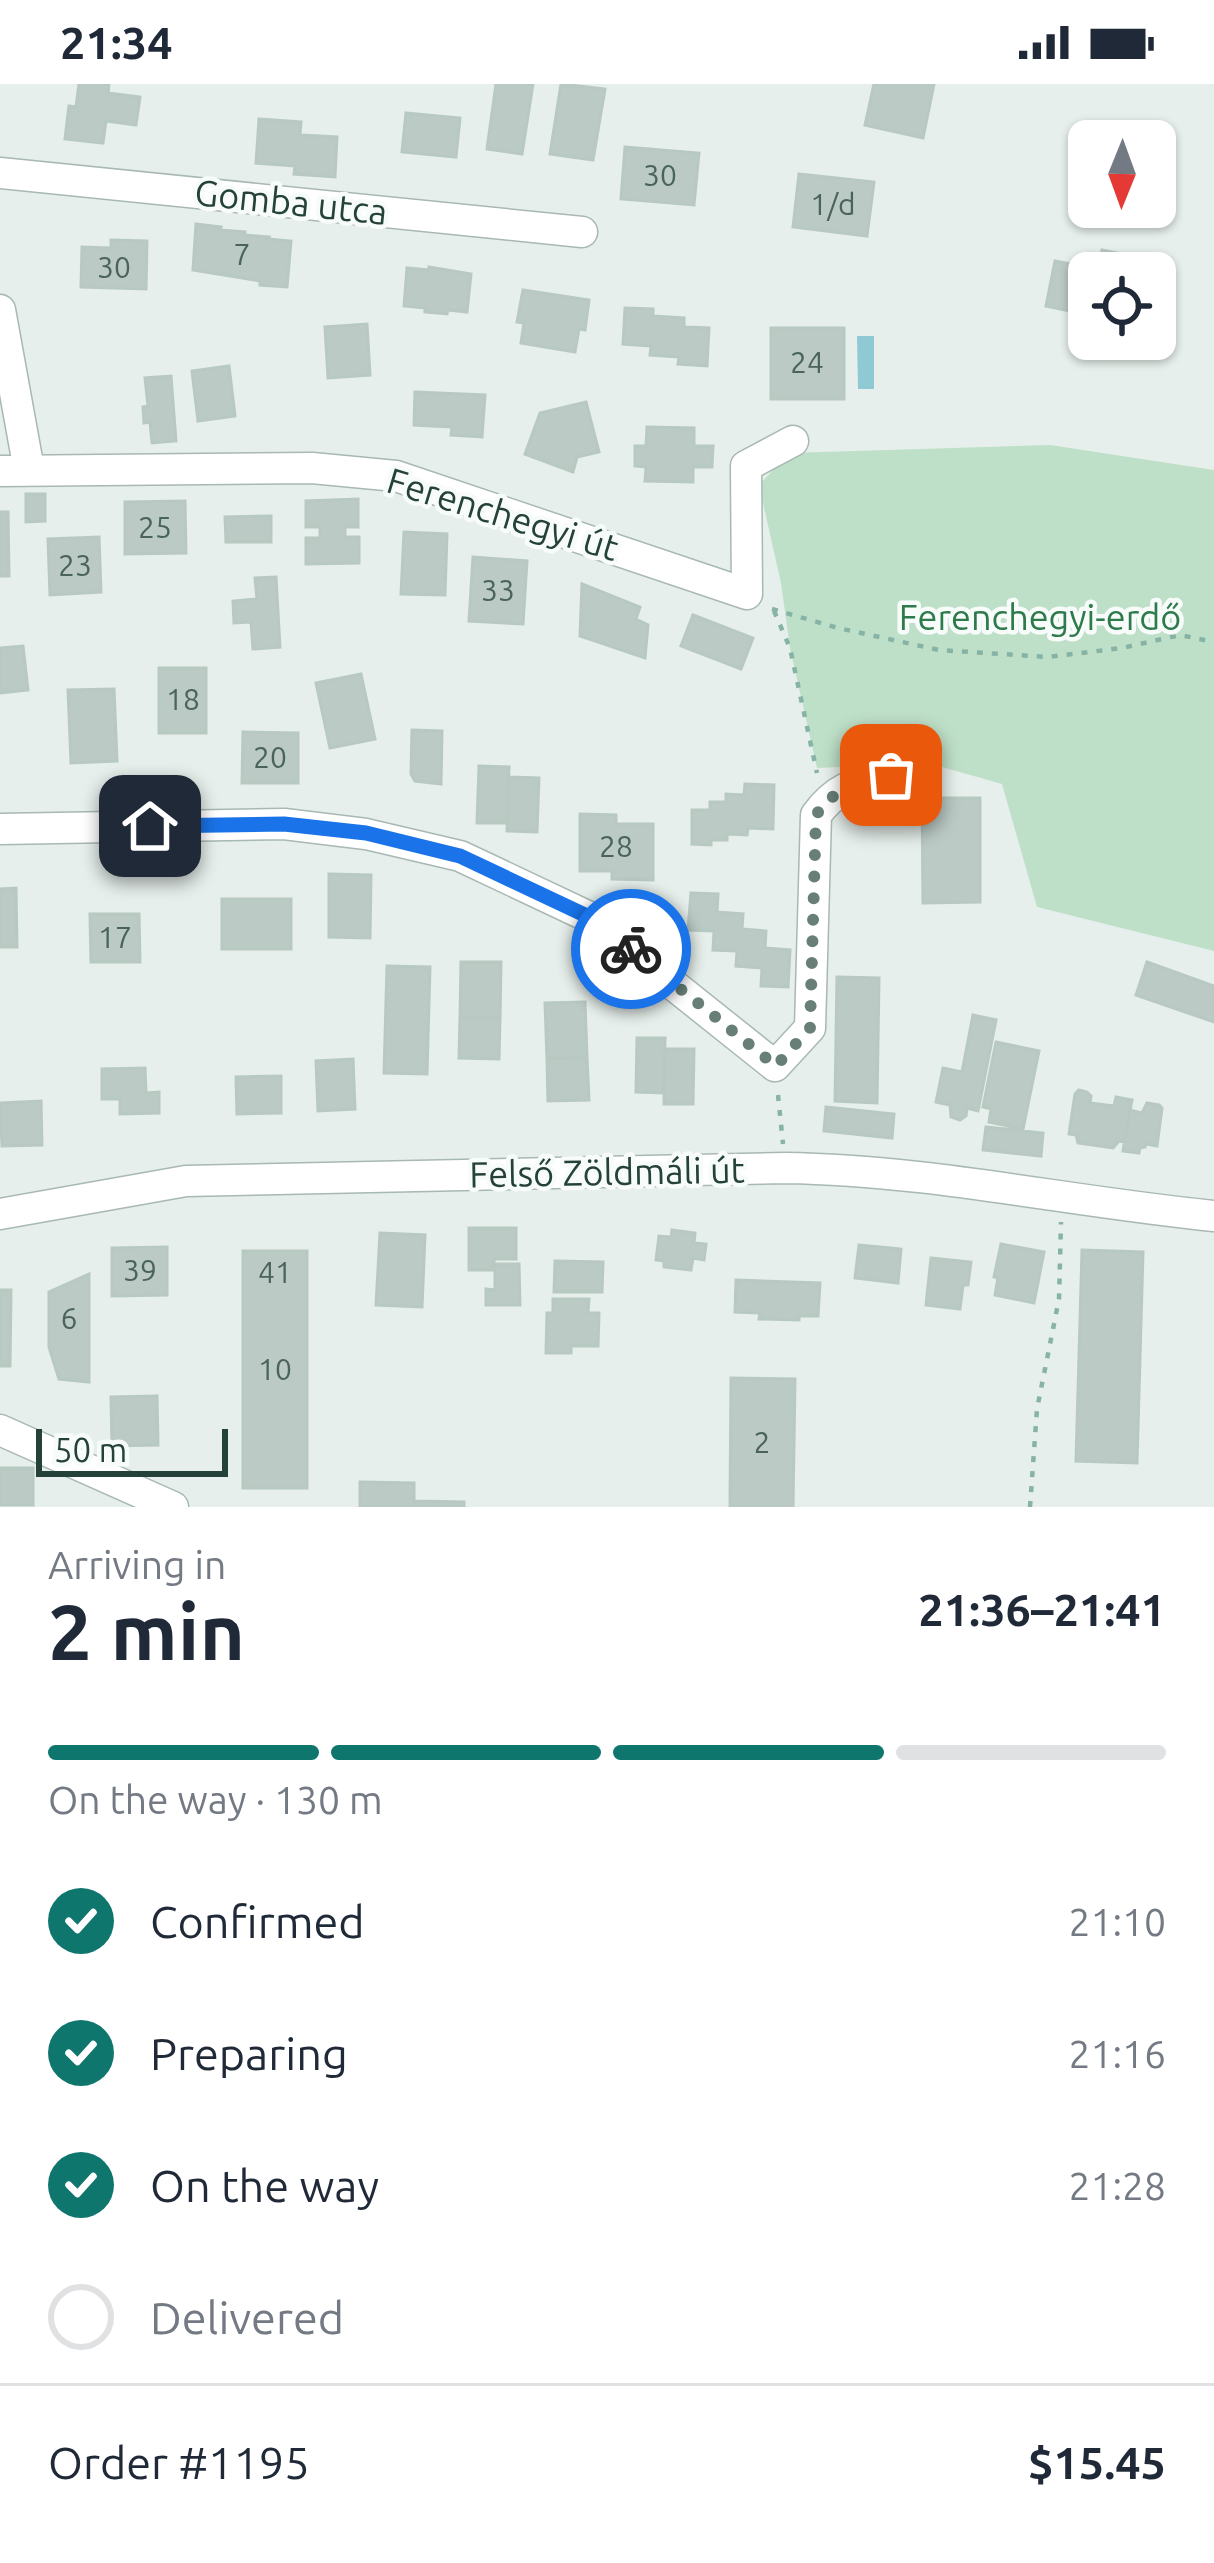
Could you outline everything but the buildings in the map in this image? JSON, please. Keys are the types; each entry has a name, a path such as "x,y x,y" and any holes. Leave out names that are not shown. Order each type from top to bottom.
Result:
{"street":[{"name":"Gomba utca","path":"0,172 582,232"},
{"path":"0,310 15,470"},
{"name":"Ferenchegyi út","path":"15,470 312,467 395,476 747,594 746,466 793,441"},
{"path":"0,829 284,824 366,833 460,856 587,916 776,1066 810,1028 816,815 845,786 891,775"},
{"name":"Felső Zöldmáli út","path":"0,1214 186,1180 785,1168 866,1171 1214,1216"},
{"path":"0,1430 173,1507"}],"path":[{"path":"774,611 790,648 818,768 816,815"},
{"path":"797,616 939,650 1026,656 1123,648 1180,635 1214,642"},
{"path":"776,1066 785,1168"},
{"path":"1030,1507 1037,1408 1059,1299 1061,1198"}],"green space":[{"name":"Ferenchegyi-erdő","path":"1050,445 1214,470 1214,951 1037,907 1002,784 928,763 817,768 759,485 789,453"}],"water":[{"path":"857,336 874,336 874,389 858,389"}],"way so far":[{"path":"631,949 776,1066 810,1028 816,815 845,786 891,775"}],"route":[{"path":"150,826 284,824 366,833 460,856 587,916 631,949"}]}
